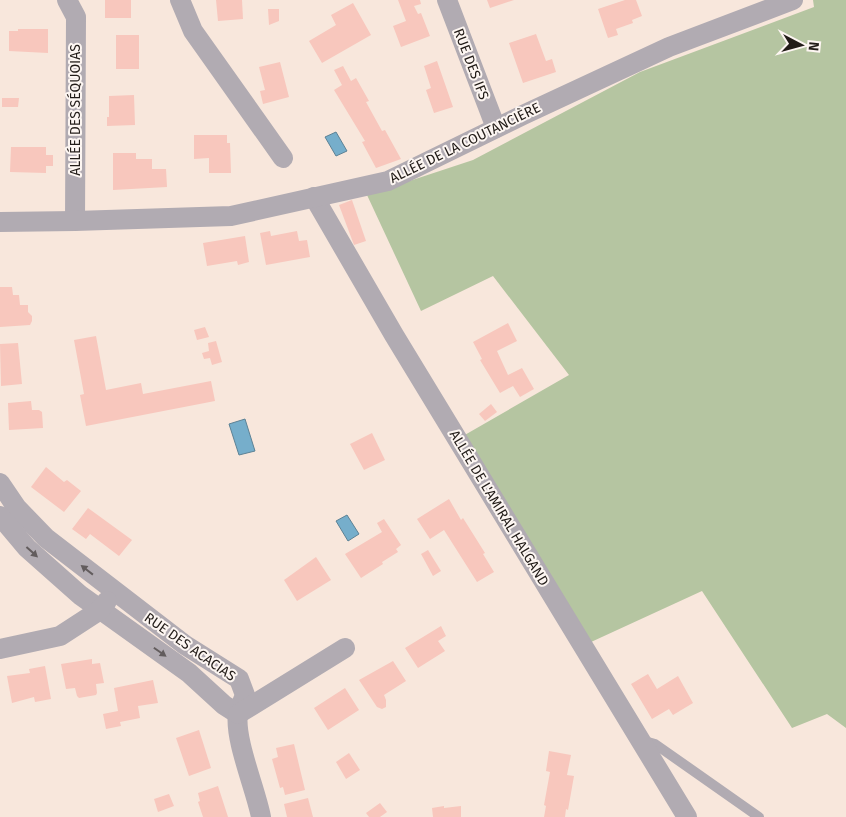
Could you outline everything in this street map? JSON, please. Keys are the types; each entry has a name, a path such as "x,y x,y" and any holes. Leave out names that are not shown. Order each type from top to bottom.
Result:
{"street":[{"name":"ALLÉE DES SÉQUOIAS","path":"67,0 76,17 75,221"},
{"path":"180,0 193,31 283,158"},
{"name":"RUE DES IFS","path":"447,0 496,128"},
{"name":"ALLÉE DE LA COUTANCIÈRE","path":"0,222 231,216 388,181 669,47 793,0"},
{"name":"ALLÉE DE L'AMIRAL HALGAND","path":"314,197 394,335 687,817"},
{"name":"RUE DES ACACIAS","path":"0,483 17,508 46,538 185,645 238,679 245,695 238,714 239,736 261,817"},
{"name":"RUE DES ACACIAS","path":"0,516 27,548 80,595 189,672 224,705 238,714"},
{"path":"0,649 60,636 100,610 114,591"},
{"path":"238,714 345,648"}],"lane":[{"path":"640,740 655,744 759,817"}],"green space":[{"path":"813,0 846,0 846,728 827,714 792,728 702,591 578,648 456,440 569,375 493,276 421,311 367,195 473,160 640,72 814,7"}],"water":[{"path":"336,132 347,151 336,156 325,137"},
{"path":"245,419 255,451 239,455 229,424"},
{"path":"347,515 359,534 348,541 336,521"}],"building":[{"path":"105,0 131,0 131,18 105,18"},
{"path":"216,0 242,0 243,19 218,21"},
{"path":"398,0 420,0 421,4 414,6 418,14 421,13 430,36 401,47 393,26 406,21"},
{"path":"487,0 514,0 490,8"},
{"path":"625,0 636,0 642,16 632,20 633,23 616,29 618,35 608,38 598,9"},
{"path":"353,3 371,35 322,63 309,41 336,25 331,15"},
{"path":"268,9 279,9 279,21 269,25"},
{"path":"18,29 48,29 48,53 9,51 9,31 18,31"},
{"path":"536,34 546,61 552,59 556,72 523,83 509,43"},
{"path":"116,35 139,35 139,69 116,69"},
{"path":"437,61 453,107 434,113 426,90 431,88 424,66"},
{"path":"280,62 289,97 263,104 260,91 265,90 259,67"},
{"path":"343,66 351,81 356,78 369,101 366,102 382,131 385,130 401,159 376,168 362,142 365,141 334,90 342,85 334,70"},
{"path":"134,95 135,125 107,126 109,96"},
{"path":"2,98 19,98 18,107 2,107"},
{"path":"194,135 227,135 227,143 230,143 231,173 209,173 209,158 194,159"},
{"path":"11,147 46,147 46,155 53,155 53,166 46,166 46,173 10,172"},
{"path":"113,153 136,153 136,159 152,159 152,169 166,169 167,187 113,190"},
{"path":"352,200 366,241 354,245 339,205"},
{"path":"270,231 271,236 297,231 299,241 307,240 310,257 266,265 260,233"},
{"path":"245,236 249,262 238,265 237,261 207,266 203,243"},
{"path":"0,287 12,287 13,295 19,295 20,305 28,305 28,312 32,316 30,325 0,327"},
{"path":"508,323 517,341 497,351 508,375 522,368 534,389 520,397 513,386 500,393 480,360 482,359 473,342"},
{"path":"205,327 209,337 197,340 194,330"},
{"path":"96,336 106,390 141,383 143,394 211,381 215,401 86,426 80,395 84,394 74,340"},
{"path":"216,341 222,362 212,365 210,358 204,359 202,353 209,351 208,343"},
{"path":"18,343 22,384 1,386 0,344"},
{"path":"31,401 32,410 42,412 43,428 9,430 8,403"},
{"path":"491,404 497,412 485,421 479,414"},
{"path":"372,433 385,460 364,470 350,444"},
{"path":"46,467 64,482 67,480 81,491 64,512 31,487"},
{"path":"449,499 461,520 463,518 485,553 483,554 494,572 477,582 444,530 430,539 417,519"},
{"path":"88,508 132,540 119,556 90,534 86,539 72,529"},
{"path":"384,519 401,545 396,549 398,552 361,578 345,554 382,532 377,523"},
{"path":"428,550 441,571 433,576 421,554"},
{"path":"316,557 331,580 297,601 284,580"},
{"path":"441,626 446,636 438,641 445,651 418,668 405,648"},
{"path":"92,659 92,664 100,663 104,683 96,684 96,695 79,698 75,688 66,689 61,664"},
{"path":"393,661 406,681 384,695 386,707 382,709 377,707 359,680"},
{"path":"45,666 51,699 35,702 34,697 12,703 7,676 30,673 29,669"},
{"path":"648,674 657,689 678,676 693,703 673,715 669,709 652,719 631,684"},
{"path":"153,680 158,703 138,706 140,718 120,722 121,726 106,729 103,714 118,711 114,688"},
{"path":"345,688 359,710 328,730 314,708"},
{"path":"199,730 211,768 189,776 176,738"},
{"path":"294,744 305,790 285,795 283,787 280,788 272,759 278,757 276,748"},
{"path":"549,751 571,755 567,775 574,776 565,817 544,817 546,806 544,805 550,772 546,771"},
{"path":"349,753 360,770 346,779 336,762"},
{"path":"218,786 228,817 203,817 198,802 200,801 198,793"},
{"path":"169,794 174,806 158,812 154,799"},
{"path":"308,798 313,817 287,817 284,804"},
{"path":"380,803 387,812 380,817 369,817 366,813"},
{"path":"444,806 444,808 461,806 461,817 433,817 432,808"}]}
